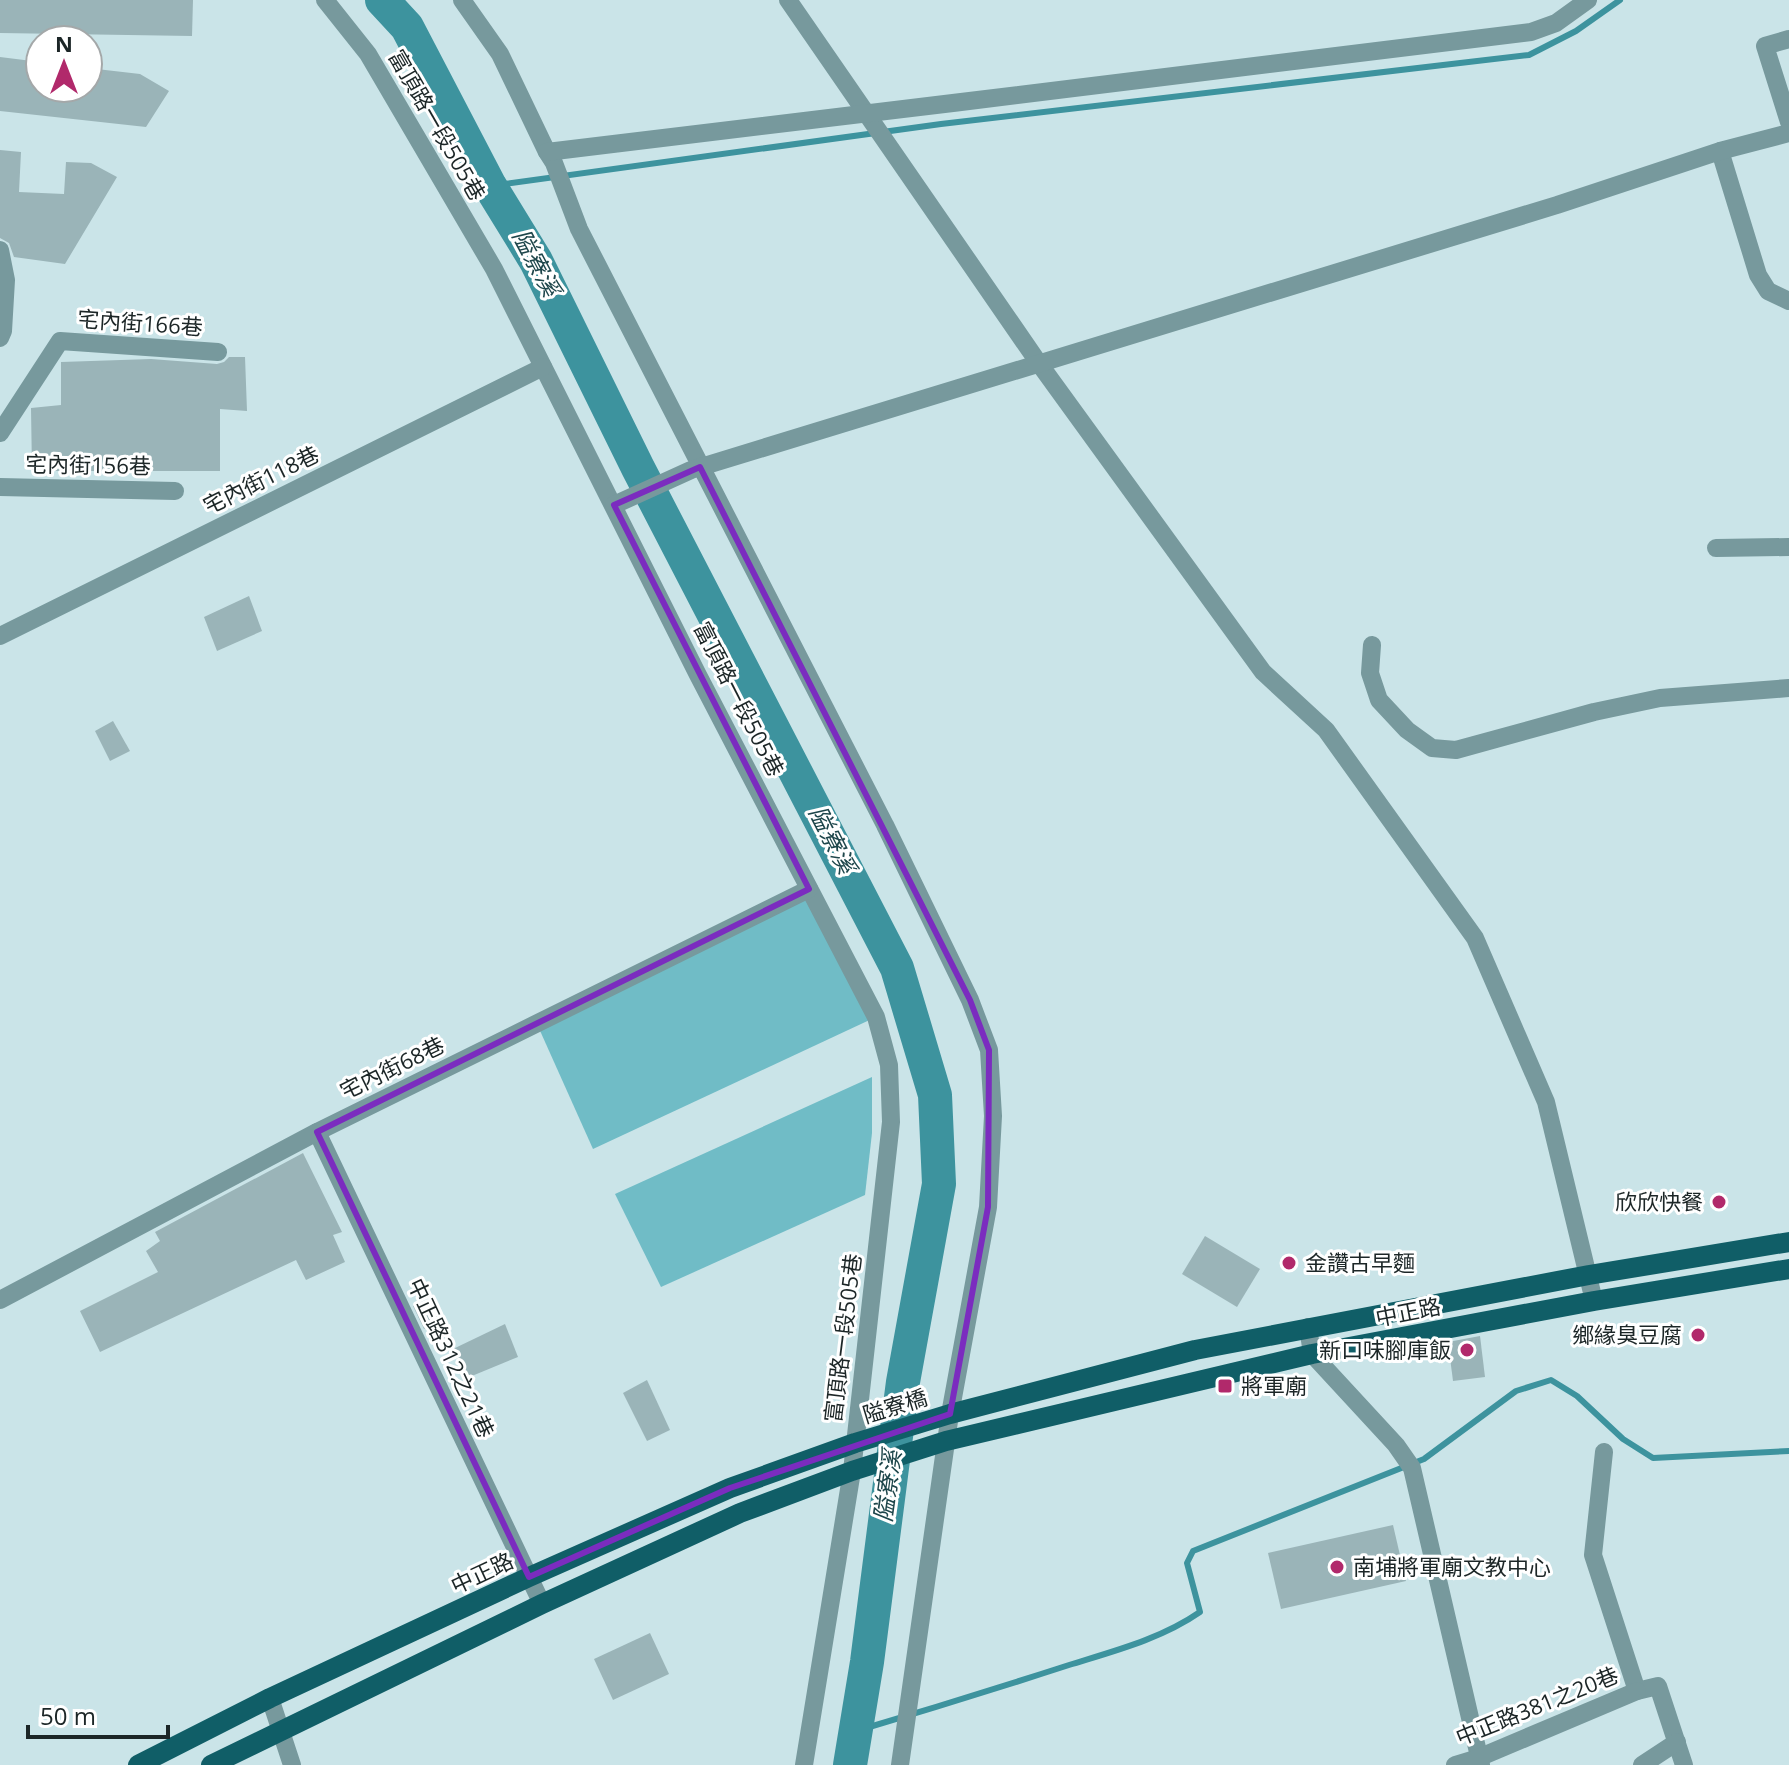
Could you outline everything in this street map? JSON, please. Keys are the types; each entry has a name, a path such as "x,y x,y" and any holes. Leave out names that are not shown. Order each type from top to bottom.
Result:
{"main road":[{"name":"中正路","path":"950,1414 1195,1350 1589,1275 1789,1242"},
{"name":"中正路","path":"946,1441 1312,1354 1594,1301 1789,1269"},
{"name":"隘寮橋","path":"855,1443 950,1414"},
{"path":"211,1765 542,1604 740,1513 852,1471 946,1441"},
{"name":"中正路","path":"138,1765 270,1698 529,1577 730,1488 855,1443"}],"street":[{"name":"富頂路一段505巷","path":"325,0 368,54 494,269 543,367 619,502 809,889 876,1017 889,1065 891,1122 852,1471 804,1765"},
{"path":"462,0 500,54 561,181 579,229 695,468 885,825 970,1000 989,1050 993,1116 988,1207 950,1414 900,1765"},
{"path":"788,0 1038,362 1263,672 1326,730 1475,938 1546,1102 1594,1301"},
{"path":"550,157 1531,32 1556,23 1588,0"},
{"path":"1789,39 1765,46 1789,122"},
{"path":"619,502 695,468 1557,205 1720,151 1789,133"},
{"path":"1720,151 1758,275 1768,291 1789,301"},
{"path":"0,250 6,280 0,338"},
{"name":"宅內街166巷","path":"0,433 60,341 218,352"},
{"name":"宅內街118巷","path":"0,636 543,367"},
{"name":"宅內街156巷","path":"0,487 175,491"},
{"path":"1716,548 1789,547"},
{"path":"1372,645 1370,673 1379,700 1407,730 1432,748 1456,750 1594,712 1660,698 1789,688"},
{"name":"宅內街68巷","path":"0,1300 317,1132 809,889"},
{"name":"中正路312之21巷","path":"317,1132 542,1604"},
{"path":"1308,1327 1312,1354 1396,1445 1412,1468 1480,1762"},
{"path":"1604,1452 1593,1555 1637,1691 1658,1686 1684,1765"},
{"name":"中正路381之20巷","path":"1455,1765 1480,1762 1637,1691"},
{"path":"270,1698 292,1765"},
{"path":"1642,1765 1677,1742"}],"highlighted area":[{"path":"700,467 970,1000 989,1050 988,1207 950,1414 730,1488 529,1577 317,1132 809,889 614,505"}],"shaded area":[{"path":"804,892 876,1017 593,1149 537,1024"},
{"path":"872,1077 872,1133 865,1195 661,1287 615,1194"}],"building":[{"path":"0,0 193,0 192,36 104,35 104,24 24,24 24,33 0,33"},
{"path":"0,57 24,60 24,104 104,104 104,70 140,74 169,91 146,127 0,111"},
{"path":"0,150 21,152 19,192 64,194 66,162 91,163 117,177 65,264 14,257 9,243 0,238"},
{"path":"229,357 245,357 247,411 220,409 220,471 32,471 31,408 61,405 61,362 151,359 217,364"},
{"path":"249,596 262,631 217,651 204,617"},
{"path":"113,721 130,751 110,761 95,731"},
{"path":"303,1153 342,1232 333,1235 345,1262 306,1280 296,1260 100,1352 80,1311 158,1272 146,1251 160,1241 155,1232"},
{"path":"1205,1236 1260,1269 1237,1307 1182,1274"},
{"path":"430,1299 441,1321 424,1329 413,1306"},
{"path":"505,1324 518,1357 467,1378 453,1349"},
{"path":"1480,1336 1485,1377 1453,1381 1448,1342"},
{"path":"647,1380 670,1430 647,1441 623,1393"},
{"name":"南埔將軍廟文教中心","path":"1393,1525 1406,1581 1281,1609 1268,1553"},
{"path":"650,1633 669,1674 613,1700 594,1659"}],"waterway":[{"name":"隘寮溪","path":"382,0 407,27 490,186 536,261 638,468 897,968 935,1095 939,1184 903,1382 867,1662 850,1765"},
{"path":"490,186 941,124 1529,55 1576,31 1620,0"},
{"path":"856,1731 1120,1649 1169,1630 1200,1612 1187,1563 1193,1551 1424,1459 1516,1391 1551,1380 1577,1396 1623,1439 1653,1458 1789,1451"}],"place":[{"name":"欣欣快餐","path":"1719,1202"},
{"name":"金讚古早麵","path":"1289,1263"},
{"name":"鄉緣臭豆腐","path":"1698,1335"},
{"name":"新口味腳庫飯","path":"1467,1350"},
{"name":"將軍廟","path":"1225,1386"},
{"name":"南埔將軍廟文教中心","path":"1337,1567"}]}
